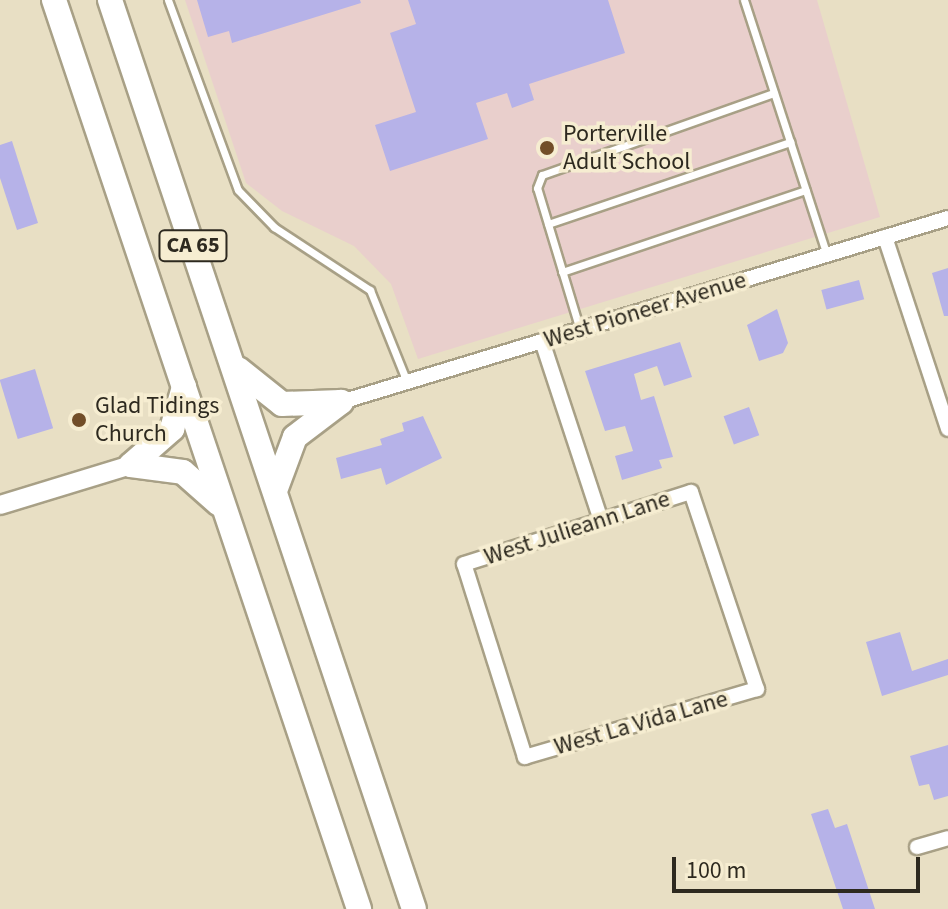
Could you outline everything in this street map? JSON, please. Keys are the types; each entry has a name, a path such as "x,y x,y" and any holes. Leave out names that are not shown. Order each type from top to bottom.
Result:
{"highway":[{"name":"CA 65","path":"54,0 359,909"},
{"name":"CA 65","path":"110,0 414,909"},
{"path":"233,365 282,404 341,402"},
{"path":"131,465 172,429 184,387"},
{"path":"275,492 287,448 341,402"},
{"path":"131,465 183,472 226,513"}],"street":[{"name":"West Pioneer Avenue","path":"341,402 948,218"},
{"path":"885,237 948,429"},
{"path":"542,341 601,520"},
{"path":"0,505 131,465"},
{"name":"West Julieann Lane","path":"525,757 464,564 691,492 757,689"},
{"name":"West La Vida Lane","path":"525,757 757,689"},
{"path":"917,847 948,838"}],"lane":[{"path":"168,0 238,190 274,227 370,290 407,382"},
{"path":"744,0 827,255"},
{"path":"580,330 537,188 554,167 774,93"},
{"path":"548,224 790,142"},
{"path":"562,272 806,190"}],"shaded area":[{"name":"Porterville Adult School","path":"185,0 817,0 880,217 418,359 391,284 354,246 282,211 246,183"}],"building":[{"path":"197,0 360,0 361,3 232,43 229,31 208,37"},
{"path":"408,0 608,0 625,53 529,84 534,100 512,108 507,93 476,103 488,139 390,171 375,125 416,112 390,33 416,24"},
{"path":"12,141 38,223 17,230 0,178 0,145"},
{"path":"948,268 948,316 944,316 932,273"},
{"path":"859,280 864,299 827,309 821,290"},
{"path":"777,309 788,343 783,353 759,361 747,325"},
{"path":"680,342 692,377 664,386 657,366 634,374 641,400 654,396 673,457 659,460 662,468 622,480 615,456 633,451 625,426 605,431 585,371"},
{"path":"35,369 53,428 18,439 0,380"},
{"path":"749,407 759,435 734,444 724,416"},
{"path":"423,416 442,458 386,485 381,468 341,479 336,458 382,445 380,439 404,431 402,423"},
{"path":"900,632 912,671 948,659 948,675 882,696 866,642"},
{"path":"948,745 948,796 934,800 929,784 919,786 910,756"},
{"path":"828,809 835,828 847,824 875,909 843,909 811,814"}],"place":[{"name":"Porterville Adult School","path":"547,148"},
{"name":"Glad Tidings Church","path":"79,420"}]}
